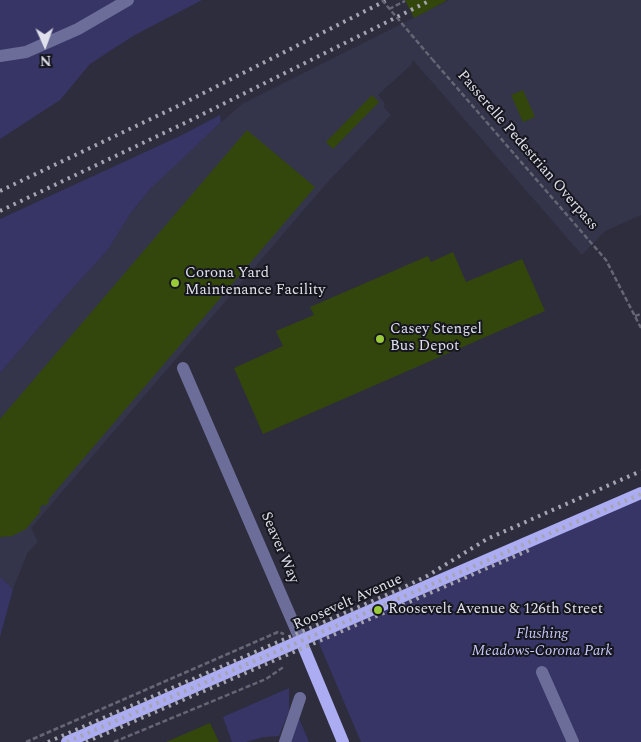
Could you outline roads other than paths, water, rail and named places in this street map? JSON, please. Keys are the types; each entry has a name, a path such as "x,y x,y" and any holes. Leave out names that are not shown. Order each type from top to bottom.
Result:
{"main road":[{"name":"Roosevelt Avenue","path":"67,742 641,493"},
{"name":"Seaver Way","path":"301,641 343,742"}],"street":[{"path":"0,56 26,52 61,37 128,0"},
{"name":"Seaver Way","path":"183,368 301,641"},
{"path":"542,672 573,742"},
{"path":"285,742 300,698"}],"railway":[{"path":"0,191 180,105 387,0"},
{"path":"0,211 189,121 431,0"},
{"path":"48,742 400,589 427,576 487,539 641,471"},
{"path":"67,742 641,494"},
{"path":"86,742 529,550"}],"place":[{"name":"Corona Yard Maintenance Facility","path":"175,283"},
{"name":"Casey Stengel Bus Depot","path":"380,339"},
{"name":"Roosevelt Avenue & 126th Street","path":"378,610"}],"park label":[{"name":"Flushing Meadows-Corona Park","path":"542,644"}]}
